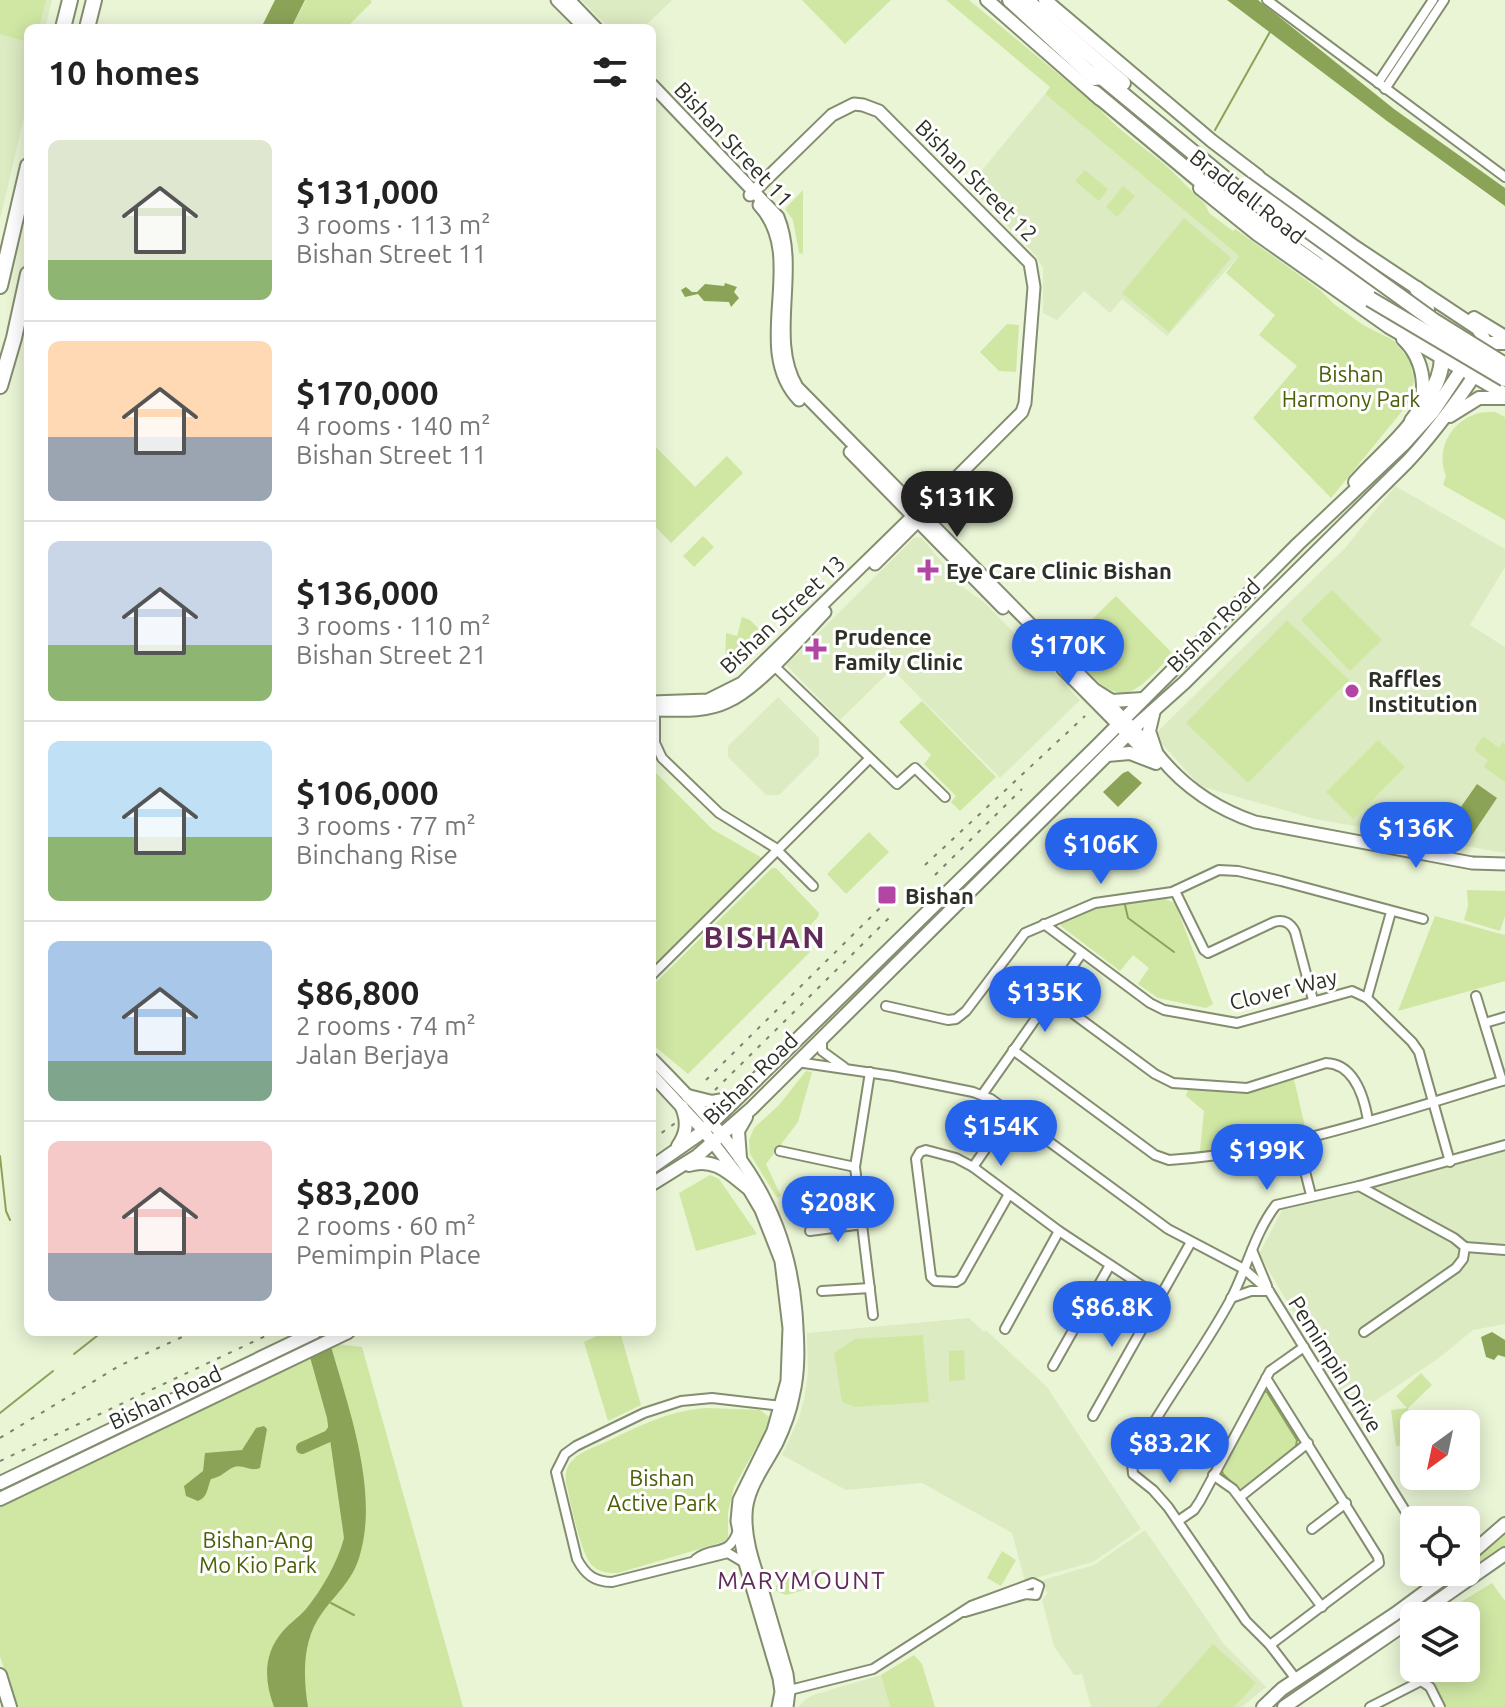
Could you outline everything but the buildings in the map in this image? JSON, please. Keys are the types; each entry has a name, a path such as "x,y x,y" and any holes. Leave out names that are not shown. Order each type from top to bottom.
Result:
{"highway":[{"path":"64,24 70,0"},
{"path":"88,24 94,0"},
{"name":"Braddell Road","path":"1010,0 1233,202"},
{"name":"Braddell Road","path":"1026,0 1249,179 1434,321 1505,365"},
{"path":"1090,73 1104,79 1241,192 1433,330 1440,340 1443,359 1433,392 1412,421"},
{"path":"1095,93 1233,202 1370,299 1505,379"},
{"path":"0,286 24,183"},
{"path":"1417,289 1426,300 1427,310 1418,317"},
{"path":"0,386 24,292"}],"main road":[{"name":"Braddell Road","path":"987,0 1215,202 1389,327 1505,396"},
{"name":"Braddell Road","path":"1045,0 1249,179 1289,193 1505,340"},
{"path":"1249,179 1285,199 1477,328 1485,343"},
{"path":"1307,535 1412,421 1423,395 1421,369 1408,345 1389,327"},
{"path":"1467,372 1477,346 1505,340"},
{"name":"Bishan Road","path":"656,1182 682,1167 752,1108 1430,439 1467,372"},
{"name":"Bishan Road","path":"656,1164 708,1126 738,1097 1407,440 1467,372"},
{"path":"1430,439 1460,408 1483,397 1505,396"},
{"path":"1096,691 1112,701 1143,699"},
{"path":"1107,755 1130,753 1156,758 1149,731 1154,710"},
{"path":"674,1152 686,1129 685,1102 712,1102 738,1097"},
{"path":"740,1158 738,1131 752,1108"},
{"path":"682,1167 711,1162 724,1168 748,1188"},
{"name":"Bishan Road","path":"1,1482 307,1336"},
{"name":"Bishan Road","path":"0,1499 341,1336"},
{"path":"1480,1546 1505,1524"},
{"path":"1436,1602 1505,1554"},
{"path":"1263,1707 1296,1679 1429,1586"},
{"path":"1284,1707 1400,1627"},
{"path":"0,1675 10,1707"}],"street":[{"path":"557,0 581,24"},
{"path":"569,0 592,24"},
{"path":"1267,0 1505,177"},
{"path":"1382,86 1433,0"},
{"path":"1382,86 1444,0"},
{"name":"Bishan Street 11","path":"656,89 752,193 771,221 778,242 778,361 784,382 1096,691 1120,722"},
{"name":"Bishan Street 11","path":"656,100 752,193"},
{"name":"Bishan Street 12","path":"752,193 832,115 844,107 863,105 879,111 894,124 1030,263 1034,287 1022,412 920,514"},
{"name":"Bishan Street 11","path":"920,514 1120,722"},
{"name":"Bishan Street 13","path":"656,707 720,696 742,683 772,660 920,514"},
{"path":"772,660 897,784 916,768 945,797"},
{"path":"1120,722 1193,797 1231,818 1257,826 1470,867 1505,866"},
{"path":"656,745 662,758 719,813 763,838 813,886"},
{"path":"656,971 871,761"},
{"path":"886,1006 948,1020 956,1019 966,1011 1020,936 1095,903 1175,891 1215,871 1238,871 1423,919"},
{"path":"1175,891 1204,950 1212,953 1274,922 1288,923 1295,932 1313,1000"},
{"path":"1367,998 1391,912"},
{"name":"Clover Way","path":"1044,924 1158,1007 1226,1023 1349,991 1367,998 1419,1052 1450,1162"},
{"path":"982,1095 1082,953"},
{"path":"1013,1050 1165,1160 1241,1151 1297,1140 1504,1080 1476,996"},
{"path":"1052,998 1155,1074 1173,1083 1247,1088 1326,1063 1334,1064 1342,1068 1360,1088 1368,1120"},
{"path":"1485,1023 1505,1017"},
{"path":"823,1035 822,1051 845,1068"},
{"name":"Pemimpin Drive","path":"797,1062 870,1072 982,1095 1011,1112 1135,1207 1191,1242 1244,1269 1269,1291 1402,1506"},
{"path":"656,1064 717,1138 761,1210 781,1261 789,1357 786,1406 739,1500 738,1531 785,1691 778,1707"},
{"path":"870,1072 855,1167 873,1315"},
{"path":"656,1078 685,1102"},
{"path":"973,1167 1011,1112"},
{"path":"717,1138 740,1158 769,1206 788,1257 794,1291 798,1366 777,1443 756,1481 746,1514 748,1545 787,1674 787,1707"},
{"path":"1297,1140 1311,1195"},
{"path":"1296,1679 1270,1645 1246,1621 1178,1521 1153,1490 1133,1474 1132,1463 1231,1299 1252,1249 1276,1205 1359,1186 1505,1145"},
{"path":"1009,1194 961,1279 956,1282 935,1281 931,1277 916,1159 920,1152 926,1150 956,1158 973,1167 1059,1231 1159,1297"},
{"path":"780,1151 855,1167"},
{"path":"1359,1186 1465,1247 1505,1250"},
{"path":"810,1231 863,1224"},
{"path":"1005,1329 1059,1231"},
{"path":"1093,1416 1191,1242"},
{"path":"1364,1332 1454,1269 1463,1260 1465,1247"},
{"path":"1231,1299 1251,1291 1269,1291 1252,1249"},
{"path":"1053,1366 1110,1265"},
{"path":"822,1291 870,1288"},
{"path":"1178,1521 1194,1510 1270,1371 1304,1347"},
{"path":"1266,1378 1346,1503 1379,1563 1270,1645"},
{"path":"745,1563 728,1553 612,1582 590,1577 577,1559 556,1480 558,1464 576,1446 664,1406 712,1398 786,1406"},
{"path":"1240,1497 1308,1443"},
{"path":"1213,1475 1227,1482 1240,1497 1322,1607"},
{"path":"1312,1529 1346,1503"},
{"path":"695,1560 701,1555 727,1549 738,1531"},
{"path":"785,1691 873,1669 976,1604 1028,1584 1039,1586 1036,1595 1026,1594 965,1612"},
{"path":"1370,1707 1421,1681 1430,1687 1440,1707"}],"shaded area":[{"path":"0,0 52,0 46,24 24,24 24,118 0,219"},
{"path":"275,0 305,0 293,24 263,24"},
{"path":"581,0 672,0 647,24 605,24"},
{"path":"1227,0 1258,0 1394,109 1505,188 1505,206 1387,121"},
{"path":"1045,94 1239,256 1167,336 1122,299 1110,313 1084,291 1057,320 1043,313 1043,268 1036,256 969,186"},
{"path":"725,283 737,287 734,292 739,298 731,307 729,302 704,301 698,294 685,297 681,290 686,287 697,292 705,284 724,286"},
{"name":"Raffles Institution","path":"1395,486 1505,549 1505,567 1470,625 1505,647 1505,853 1315,819 1200,786 1154,735 1345,548"},
{"path":"921,537 964,588 985,603 1080,700 1000,778 892,669 840,720 786,665 914,538"},
{"path":"778,697 819,738 819,755 779,795 766,795 728,757 728,746"},
{"path":"1128,771 1142,783 1118,807 1103,792"},
{"path":"1477,784 1497,798 1470,838 1449,824"},
{"path":"1505,1151 1505,1324 1473,1330 1439,1358 1354,1415 1259,1254 1282,1210 1365,1191"},
{"path":"969,1318 1047,1387 1141,1529 1093,1562 1025,1581 1012,1533 922,1483 846,1490 782,1455 804,1399 808,1375 807,1333"},
{"path":"1492,1332 1505,1340 1505,1357 1498,1355 1494,1360 1486,1357 1481,1337"},
{"path":"304,1336 328,1336 358,1444 366,1503 365,1531 352,1574 315,1624 307,1646 305,1683 308,1707 274,1707 267,1677 272,1649 283,1631 318,1593 333,1567 344,1538 327,1418"},
{"path":"264,1426 267,1429 260,1468 234,1467 211,1479 205,1495 198,1501 186,1496 184,1486 203,1471 205,1453 242,1450 256,1428"},
{"path":"1145,1530 1223,1643 1266,1687 1242,1707 1091,1707 1082,1674 1074,1675 1054,1646 1042,1600 1047,1594 1043,1580 1094,1565"},
{"path":"881,1675 890,1707 798,1707 816,1694"}],"green space":[{"path":"0,0 46,0 40,24 24,24 24,41 0,34"},
{"path":"306,0 372,2 350,24 293,24"},
{"path":"802,0 891,0 845,44"},
{"name":"Bishan Harmony Park","path":"946,0 969,0 1164,164 1205,204 1209,213 1320,290 1363,325 1393,340 1410,361 1414,381 1408,404 1331,498 1253,418 1297,366 1259,335 1275,315 1226,273 1239,256 1045,94 1050,87"},
{"path":"1085,170 1108,189 1099,201 1075,181"},
{"path":"1123,186 1135,196 1117,217 1106,207"},
{"path":"803,190 803,254 799,253 793,220 785,209"},
{"path":"1184,218 1231,258 1169,332 1122,293"},
{"path":"1007,324 1019,325 1016,372 999,371 980,352"},
{"path":"1495,412 1505,417 1505,520 1443,485 1446,476 1444,448 1452,431 1476,414"},
{"path":"656,447 695,487 727,456 743,473 671,543 656,527"},
{"path":"703,536 714,547 694,567 683,556"},
{"path":"1332,590 1382,640 1350,671 1301,620"},
{"path":"1116,596 1173,654 1145,682 1125,693 1115,692 1096,680 1065,646"},
{"path":"742,617 750,620 765,635 725,673 726,633 737,636"},
{"path":"1287,620 1349,680 1248,783 1186,723"},
{"path":"922,701 996,777 960,811 951,802 956,796 924,764 931,755 899,722"},
{"path":"1483,736 1499,748 1503,742 1505,744 1505,782 1484,767 1488,760 1474,750"},
{"path":"1378,740 1405,767 1353,819 1326,792"},
{"path":"656,773 712,829 762,858 656,963"},
{"path":"869,832 889,852 846,894 827,874"},
{"path":"772,868 776,868 819,913 803,938 810,952 688,1074 656,1047 656,982"},
{"path":"1467,890 1505,891 1505,916 1500,931 1464,920 1468,906"},
{"path":"1165,899 1175,903 1213,1004 1206,1008 1158,998 1138,984 1149,968 1133,955 1120,971 1061,926 1060,922 1095,907"},
{"path":"1435,916 1505,935 1505,981 1398,1011"},
{"path":"806,1071 812,1072 798,1122 766,1164 781,1196 777,1198 750,1154 749,1140 754,1128 779,1105"},
{"path":"1293,1075 1306,1131 1255,1144 1200,1151 1204,1111 1186,1096 1189,1085 1246,1090"},
{"path":"710,1175 719,1179 757,1234 696,1251 679,1193"},
{"path":"923,1335 929,1402 855,1407 842,1402 834,1353 855,1339"},
{"path":"597,1336 621,1336 641,1405 608,1421 584,1342"},
{"name":"Bishan-Ang Mo Kio Park","path":"337,1344 362,1347 463,1707 16,1707 0,1656 0,1507"},
{"path":"964,1350 965,1380 949,1381 949,1351"},
{"path":"1421,1373 1432,1385 1408,1410 1400,1410 1400,1446 1396,1446 1391,1410 1407,1408 1396,1396"},
{"path":"1264,1392 1267,1392 1297,1440 1296,1446 1244,1491 1239,1490 1221,1468"},
{"name":"Bishan Active Park","path":"707,1408 760,1410 769,1417 768,1426 734,1487 728,1512 728,1538 618,1573 603,1572 594,1567 584,1552 573,1515 566,1483 569,1465 584,1452 667,1415"},
{"path":"1505,1524 1505,1554 1480,1571 1480,1546"},
{"path":"1002,1551 1016,1560 1001,1586 987,1578"},
{"path":"818,1569 822,1585 786,1595 776,1591 782,1580"},
{"path":"1492,1583 1505,1601 1505,1707 1445,1707 1435,1682 1480,1682 1480,1602 1461,1602"},
{"path":"1432,1586 1459,1586 1436,1602 1410,1602"},
{"path":"1400,1609 1400,1627 1284,1707 1263,1707"},
{"path":"1213,1644 1256,1683 1234,1707 1157,1707"},
{"path":"914,1655 922,1664 935,1707 890,1707 881,1675"}],"waterway":[{"path":"1215,130 1271,30"},
{"path":"1125,905 1128,918 1174,952"},
{"path":"0,1156 6,1211 10,1220"},
{"path":"74,1354 97,1336"},
{"path":"0,1413 53,1371"},
{"path":"1264,1391 1297,1440 1296,1446 1244,1491 1239,1490 1221,1468 1264,1391"},
{"path":"302,1448 329,1436 338,1424"},
{"path":"331,1603 354,1615"}],"railway":[{"path":"925,865 1085,716"},
{"path":"935,875 1022,789"},
{"path":"706,1080 884,904"},
{"path":"715,1090 894,913"},
{"path":"656,1137 678,1121"},
{"path":"0,1438 119,1366 184,1336"},
{"path":"0,1461 266,1336"}],"place":[{"name":"Eye Care Clinic Bishan","path":"928,570"},
{"name":"Prudence Family Clinic","path":"816,649"},
{"name":"Raffles Institution","path":"1352,691"},
{"name":"Bishan","path":"887,895"}],"district":[{"name":"BISHAN","path":"765,937"},
{"name":"MARYMOUNT","path":"802,1580"}]}
